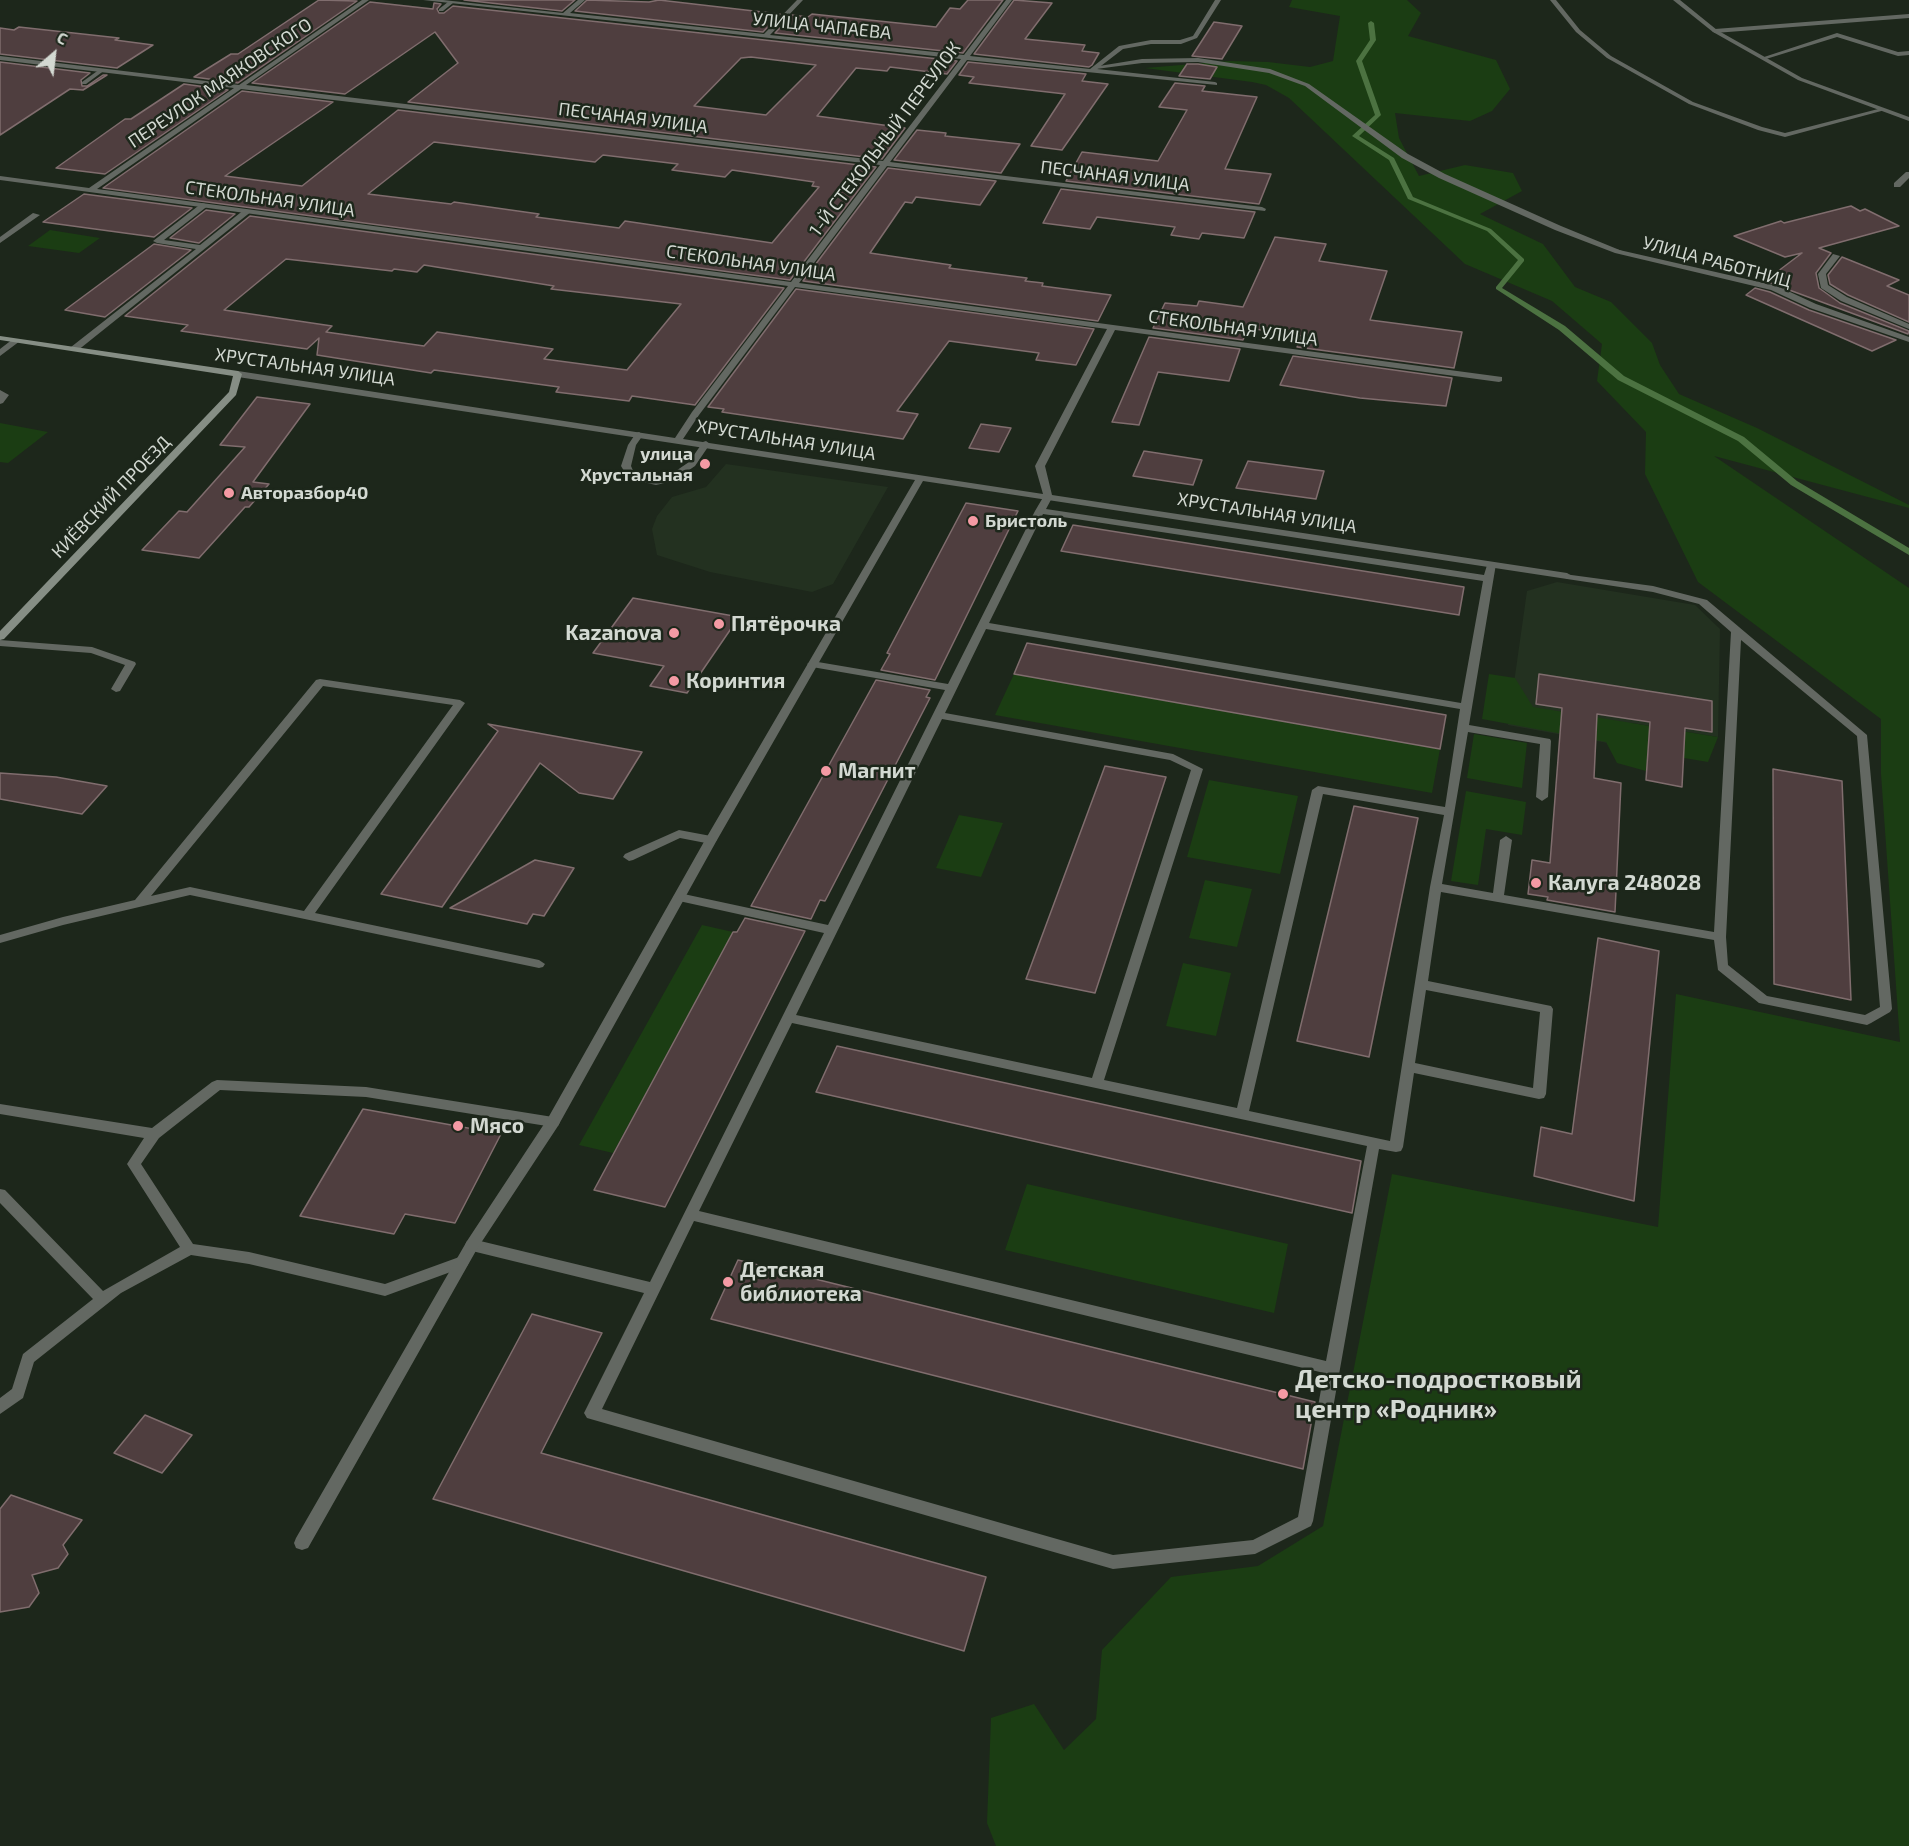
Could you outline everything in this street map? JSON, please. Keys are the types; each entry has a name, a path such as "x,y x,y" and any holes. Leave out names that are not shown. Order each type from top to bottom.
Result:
{"main road":[{"name":"ХРУСТАЛЬНАЯ УЛИЦА","path":"0,338 238,374"},
{"name":"КИЁВСКИЙ ПРОЕЗД","path":"0,637 233,393 238,374"}],"street":[{"name":"ПЕРЕУЛОК МАЯКОВСКОГО","path":"90,190 366,0"},
{"name":"УЛИЦА ЧАПАЕВА","path":"426,0 1093,69 1215,84"},
{"path":"564,15 582,0"},
{"path":"766,35 800,0"},
{"name":"1-Й СТЕКОЛЬНЫЙ ПЕРЕУЛОК","path":"678,440 695,414 1009,0"},
{"path":"1093,69 1121,47 1151,42 1181,42 1195,37 1218,0"},
{"path":"1553,0 1578,31 1609,57 1691,103 1760,129 1785,135 1882,110"},
{"path":"1676,0 1715,31 1800,79 1909,119"},
{"path":"441,10 450,3"},
{"path":"1715,31 1909,15"},
{"path":"1814,22 1838,35 1898,54 1909,53"},
{"path":"1764,58 1838,35"},
{"name":"ПЕСЧАНАЯ УЛИЦА","path":"0,58 1262,209"},
{"name":"УЛИЦА РАБОТНИЦ","path":"1093,69 1142,61 1198,60 1270,71 1307,85 1405,156 1442,176 1557,228 1618,251 1774,288 1813,306 1909,340"},
{"path":"84,83 102,70"},
{"path":"1897,185 1909,174"},
{"name":"СТЕКОЛЬНАЯ УЛИЦА","path":"0,178 1499,379"},
{"path":"202,248 157,241 205,205"},
{"path":"74,349 248,211"},
{"path":"0,241 36,216"},
{"path":"1836,256 1822,274 1824,286 1844,299 1909,327"},
{"path":"1112,327 1040,466 1048,496 592,1413 1113,1562 1255,1547 1305,1521 1374,1142"},
{"path":"0,353 16,341"},
{"name":"ХРУСТАЛЬНАЯ УЛИЦА","path":"238,374 1653,589 1703,602 1862,735 1886,1009 1867,1020 1763,1000 1722,967 1720,937"},
{"path":"0,393 5,395 0,401"},
{"path":"639,435 632,445 626,466 632,477 656,482 670,479 692,464 706,444"},
{"path":"302,1543 472,1245 553,1122 711,840 921,477"},
{"path":"1040,511 1488,579"},
{"path":"788,1018 1396,1147 1436,887 1491,564"},
{"path":"983,626 1466,707"},
{"path":"1436,887 1720,937 1736,631"},
{"path":"0,643 92,650 131,664 116,689"},
{"path":"812,664 952,688"},
{"path":"138,904 320,682 460,703 307,916"},
{"path":"939,715 1173,757 1197,769 1097,1083"},
{"path":"1464,728 1546,741 1542,797"},
{"path":"1242,1114 1318,790 1450,812"},
{"path":"629,857 680,834 711,840"},
{"path":"1498,898 1506,840"},
{"path":"0,939 63,921 190,891 538,964"},
{"path":"679,897 832,930"},
{"path":"1409,1067 1539,1094 1547,1009 1421,984"},
{"path":"189,1249 134,1164 154,1134 218,1085 366,1092 553,1122"},
{"path":"0,1109 154,1134"},
{"path":"0,1194 102,1299"},
{"path":"691,1215 1332,1369"},
{"path":"472,1245 654,1289"},
{"path":"0,1407 18,1393 28,1358 116,1289 189,1249 249,1258 385,1290 462,1262"}],"shaded area":[{"path":"726,464 888,487 833,584 812,592 710,572 657,555 652,529 657,516 672,497 706,487"},
{"path":"1557,582 1695,605 1720,629 1718,737 1632,723 1630,747 1508,725 1527,591"}],"green space":[{"path":"1292,0 1407,0 1421,13 1408,36 1496,60 1510,89 1492,111 1470,121 1395,113 1399,138 1419,176 1465,165 1513,173 1522,191 1480,214 1543,244 1575,287 1611,302 1652,343 1660,365 1679,394 1757,428 1909,505 1909,508 1714,456 1909,588 1909,1846 996,1846 987,1823 991,1718 1034,1704 1064,1750 1096,1719 1102,1650 1171,1577 1258,1566 1323,1526 1392,1174 1658,1227 1676,994 1900,1042 1881,774 1881,719 1698,582 1645,474 1646,432 1597,381 1602,344 1552,301 1465,264 1289,98 1266,85 1252,82 1145,68 1229,61 1268,62 1310,67 1333,61 1340,16 1289,7"},
{"path":"50,230 100,238 79,253 28,246"},
{"path":"0,423 48,432 8,463 0,462"},
{"path":"1014,674 1440,749 1432,793 995,715"},
{"path":"1489,674 1515,678 1533,707 1718,737 1708,762 1648,752 1646,771 1617,763 1606,742 1482,719"},
{"path":"1474,734 1527,743 1522,788 1467,778"},
{"path":"1209,780 1298,796 1280,874 1187,857"},
{"path":"1466,791 1526,802 1522,835 1486,829 1478,885 1451,881"},
{"path":"959,815 1003,823 981,877 936,868"},
{"path":"1205,880 1252,889 1237,947 1189,938"},
{"path":"702,925 733,932 613,1153 579,1145"},
{"path":"1183,963 1231,973 1216,1036 1166,1026"},
{"path":"1027,1184 1288,1244 1274,1313 1005,1250"}],"building":[{"path":"319,0 357,1 238,83 194,77 231,54 238,54"},
{"path":"464,0 575,0 562,11"},
{"path":"587,0 649,2 659,0 780,14 763,32 575,11"},
{"path":"968,0 1003,0 963,53 775,33 792,15 808,17 812,14 936,27 950,8 960,9"},
{"path":"1014,0 1052,3 1025,39 1085,45 1082,51 1099,53 1092,65 1089,67 974,54"},
{"path":"370,2 433,9 434,3 441,4 437,9 439,13 444,13 453,6 957,61 947,74 890,67 887,71 856,68 817,116 905,128 882,159 408,102 458,63 435,32 345,94 252,83","holes":["751,57 816,65 766,115 694,106 741,58"]},
{"path":"1214,22 1242,26 1222,59 1192,56"},
{"path":"19,27 119,38 115,40 153,45 117,68 0,54 0,28 14,30"},
{"path":"0,62 90,73 81,80 82,86 87,86 103,75 107,75 83,90 70,89 0,135"},
{"path":"968,62 1086,74 1082,81 1108,84 1062,150 1031,146 1065,94 969,83 974,77 959,75"},
{"path":"1187,64 1217,67 1210,79 1179,76"},
{"path":"1175,83 1205,86 1202,91 1257,97 1225,169 1271,174 1259,204 1066,181 1082,152 1158,161 1187,110 1159,107"},
{"path":"184,84 228,90 105,174 56,168 125,119 131,119"},
{"path":"242,91 333,102 225,176 302,186 398,110 876,167 790,280 103,188","holes":["434,142 595,162 603,155 678,164 672,170 725,177 732,170 814,182 812,186 819,187 772,243 625,221 619,228 536,217 539,214 454,202 451,204 368,194"]},
{"path":"917,130 946,133 945,136 1020,144 1001,173 894,160"},
{"path":"888,168 996,181 980,205 916,197 912,203 905,202 870,253 951,265 949,268 1027,278 1025,281 1043,283 1042,286 1111,295 1098,321 803,281"},
{"path":"1061,189 1255,212 1244,238 1202,233 1199,239 1171,235 1175,227 1097,217 1090,229 1043,223"},
{"path":"84,194 192,208 154,237 43,222"},
{"path":"1851,206 1860,211 1865,209 1899,226 1819,248 1831,253 1816,273 1819,288 1840,303 1909,331 1908,334 1765,281 1802,253 1785,257 1734,236 1781,221 1784,223"},
{"path":"206,210 235,214 199,243 170,238"},
{"path":"250,216 784,288 695,405 632,396 629,401 556,392 559,387 434,370 431,373 317,355 319,338 307,349 181,331 188,325 125,316","holes":["286,259 392,271 394,269 417,272 424,265 554,286 551,289 681,304 627,370 544,359 553,349 437,332 424,346 326,332 332,326 224,310"]},
{"path":"1275,237 1326,244 1319,261 1387,271 1370,320 1462,332 1454,368 1297,347 1302,336 1248,328 1243,340 1153,328 1165,303 1197,306 1199,301 1243,307"},
{"path":"154,244 191,250 105,317 65,310"},
{"path":"1842,257 1899,280 1887,286 1909,295 1909,322 1848,295 1830,284 1828,275"},
{"path":"1755,288 1770,292 1809,310 1896,340 1872,351 1746,295"},
{"path":"796,289 1094,329 1076,365 1036,360 1039,353 949,341 897,411 918,414 903,439 722,412 724,409 708,407"},
{"path":"1149,337 1240,349 1229,381 1158,372 1139,425 1112,422"},
{"path":"1293,356 1452,378 1446,406 1360,398 1280,385"},
{"path":"257,397 310,404 253,482 269,484 199,558 142,550 179,511 187,512 245,447 220,445"},
{"path":"981,424 1011,428 999,452 969,448"},
{"path":"1144,451 1202,460 1193,485 1133,476"},
{"path":"1248,461 1324,471 1316,499 1236,488"},
{"path":"966,503 1018,511 935,680 881,670 890,654 887,653"},
{"path":"1073,525 1464,587 1459,615 1061,551"},
{"path":"633,598 739,617 687,693 650,686 664,666 593,653"},
{"path":"1027,643 1446,715 1440,749 1014,674"},
{"path":"1539,674 1712,701 1712,732 1685,728 1682,787 1646,780 1650,722 1597,714 1594,778 1621,783 1615,912 1547,900 1548,897 1528,894 1532,860 1550,863 1562,708 1536,704"},
{"path":"876,680 930,690 926,697 930,698 825,901 820,900 811,919 751,906"},
{"path":"488,724 642,752 613,799 579,793 540,763 442,907 381,894 498,731"},
{"path":"1105,766 1166,777 1095,993 1026,979"},
{"path":"1773,769 1842,781 1851,1000 1774,984"},
{"path":"0,773 56,777 107,786 82,814 0,799"},
{"path":"1354,806 1418,818 1369,1057 1297,1041"},
{"path":"535,860 574,868 544,916 533,914 527,924 450,908"},
{"path":"745,918 805,931 665,1207 594,1190 733,932 737,932"},
{"path":"1598,938 1659,951 1634,1201 1534,1176 1541,1127 1572,1134"},
{"path":"837,1046 1361,1161 1352,1213 816,1092"},
{"path":"363,1109 501,1134 455,1223 405,1214 394,1234 300,1216"},
{"path":"738,1260 1315,1402 1303,1469 711,1319"},
{"path":"532,1314 602,1333 541,1453 986,1577 964,1651 433,1499"},
{"path":"145,1415 192,1435 162,1473 114,1453"},
{"path":"11,1495 82,1520 63,1545 68,1554 58,1568 32,1575 39,1593 29,1607 0,1612 0,1509"}],"waterway":[{"path":"1371,23 1373,40 1359,61 1378,115 1355,136 1392,159 1410,198 1489,230 1522,260 1498,288 1562,328 1621,378 1741,439 1794,483 1909,552"}],"place":[{"name":"улица Хрустальная","path":"705,464"},
{"name":"Авторазбор40","path":"229,493"},
{"name":"Бристоль","path":"973,521"},
{"name":"Пятёрочка","path":"719,624"},
{"name":"Kazanova","path":"674,633"},
{"name":"Коринтия","path":"674,681"},
{"name":"Магнит","path":"826,771"},
{"name":"Калуга 248028","path":"1536,883"},
{"name":"Мясо","path":"458,1126"},
{"name":"Детская библиотека","path":"728,1282"},
{"name":"Детско-подростковый центр «Родник»","path":"1283,1394"}]}
